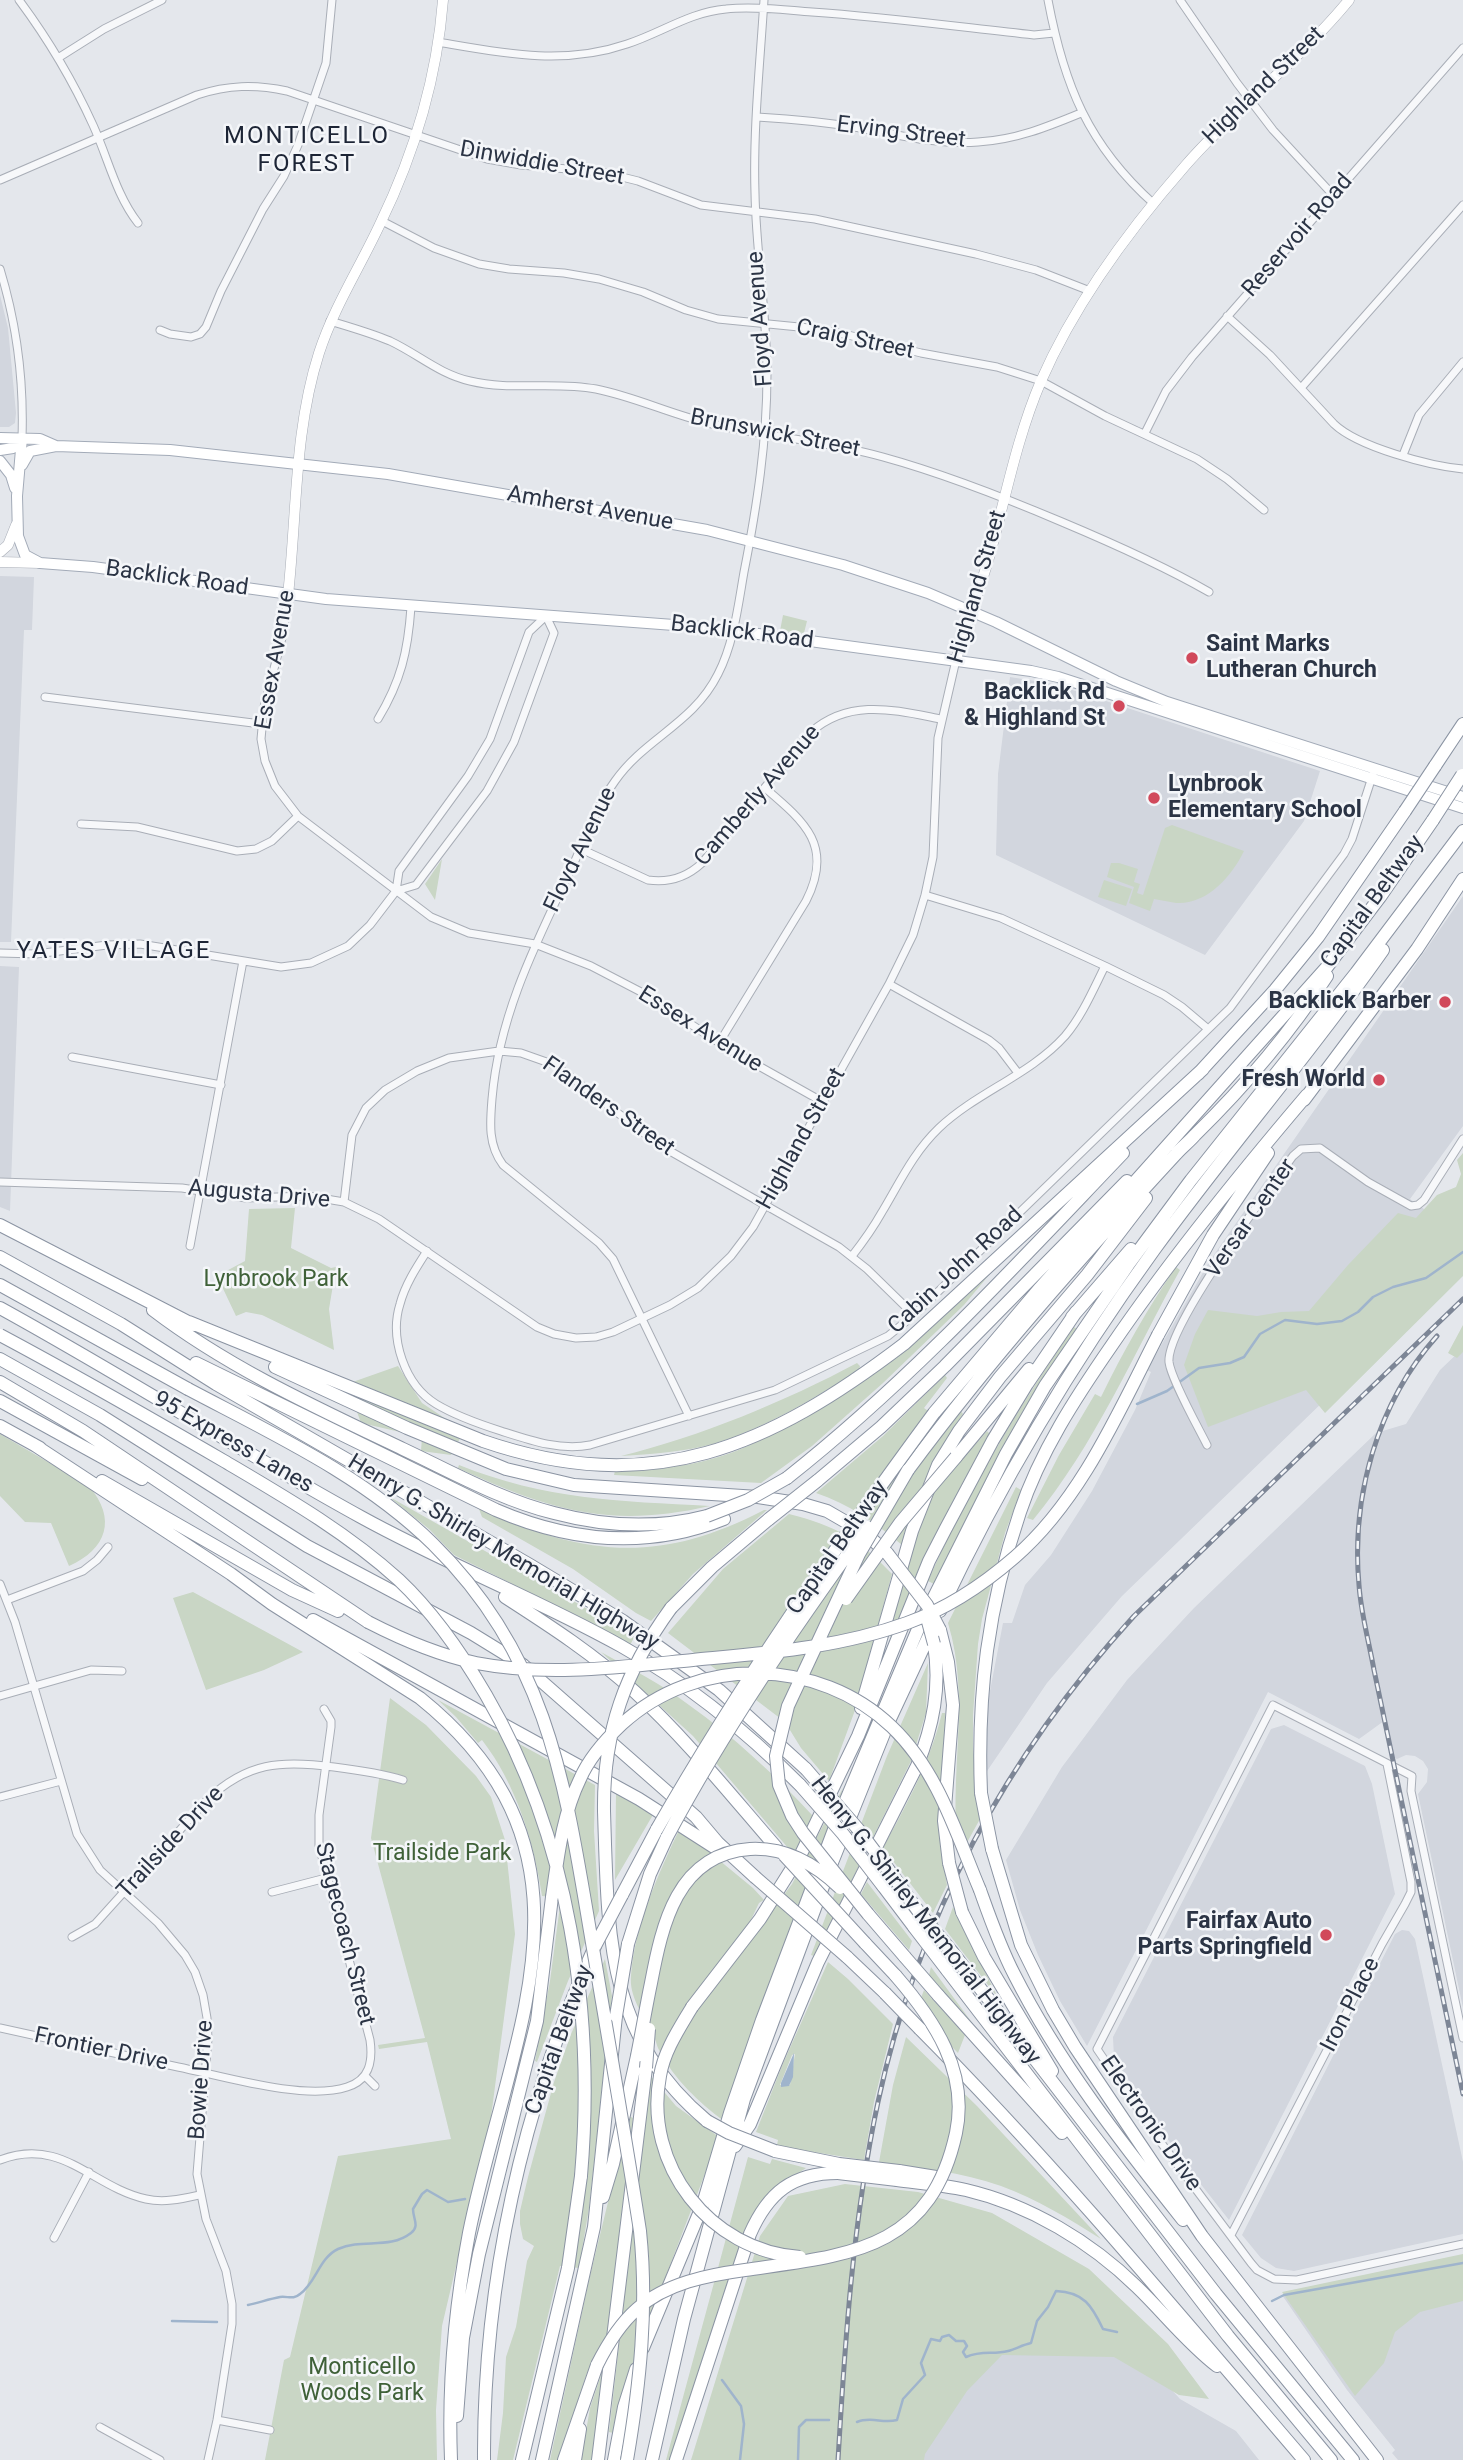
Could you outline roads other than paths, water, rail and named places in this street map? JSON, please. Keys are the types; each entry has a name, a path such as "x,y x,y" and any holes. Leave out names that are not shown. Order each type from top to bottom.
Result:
{"highway":[{"path":"121,1324 263,1397 485,1505 537,1527 594,1538 635,1539 687,1531 724,1519 760,1499 787,1478 858,1420 931,1352 1203,1069 1275,990 1318,937 1463,724"},
{"name":"Capital Beltway","path":"484,2460 488,2368 498,2274 506,2224 529,2127 566,2016 595,1946 622,1895 662,1833 731,1706 820,1570 939,1417 968,1371 1327,967 1380,897 1462,774"},
{"path":"614,2460 624,2407 635,2370 703,2204 762,2020 838,1819 918,1629 1006,1454 1045,1386 1128,1265 1463,831"},
{"name":"Capital Beltway","path":"652,2460 684,2319 744,2099 888,1721 947,1596 1000,1492 1051,1403 1108,1316 1223,1158 1349,998 1410,913 1463,831"},
{"path":"0,1426 292,1590 449,1657 496,1666 545,1670 625,1667 788,1651 843,1642 909,1622 955,1600 987,1579 1016,1556 1043,1528 1092,1459 1230,1207 1307,1095 1416,949 1463,879"},
{"path":"1121,2198 938,1995 803,1833 779,1785 776,1756 782,1722 859,1553 939,1417 1178,1151 1266,1058 1297,1020 1380,897"},
{"path":"189,1322 483,1441 531,1456 567,1463 607,1466 653,1464 704,1454 761,1434 804,1412 860,1377 904,1344 1203,1069"},
{"path":"1307,1095 1218,1200 1162,1274 1088,1380 1047,1450 1020,1509 1000,1576 981,1683 978,1736 981,1793 992,1849 1021,1945 1053,2010 1130,2131 1202,2236 1377,2460"},
{"path":"1188,1123 1102,1203 945,1366 881,1427 712,1567 671,1608 645,1646 618,1704 606,1766 604,1811 611,1927 617,1972 628,2015 653,2062 686,2103 707,2121 729,2133 775,2151 838,2169 898,2176 968,2190 1009,2204 1057,2227 1138,2287 1198,2352 1236,2380"},
{"path":"850,1749 912,1531 938,1465 965,1423 1000,1377 1080,1283 1195,1135"},
{"path":"818,1644 874,1557 1076,1312 1191,1180"},
{"path":"0,1225 268,1363 360,1407 506,1469 574,1485 758,1497 803,1504 827,1511 865,1533 887,1553 907,1578 927,1605 940,1630 948,1662 953,1705 944,1821 949,1863 962,1912 984,1957 1054,2073 1061,2095"},
{"name":"Henry G. Shirley Memorial Highway","path":"0,1257 121,1324 216,1384 623,1621 719,1690 806,1769 858,1829 919,1912 1216,2294 1353,2460"},
{"path":"0,1285 351,1479 422,1533 470,1583 518,1659 541,1708 565,1793 640,2231 645,2301 640,2368 627,2460"},
{"path":"127,1291 182,1332 237,1366 347,1422 513,1500 557,1514 621,1523 672,1523 707,1516 748,1500 787,1478"},
{"name":"95 Express Lanes","path":"0,1308 351,1511 469,1573"},
{"path":"824,2258 773,2253 734,2237 699,2210 676,2178 659,2135 657,2096 660,2073 666,2054 692,2007 760,1919 788,1876 823,1812 945,1530 993,1440 1076,1312"},
{"path":"0,1335 212,1454 341,1533 378,1562 419,1601 445,1632 477,1679 510,1740 541,1815 561,1885 573,1946 582,2026 585,2114 581,2176 568,2268 522,2460"},
{"path":"0,1359 135,1437 307,1546 471,1633 523,1665 696,1816 718,1843 885,1993 987,2097 1144,2273 1304,2460"},
{"path":"0,1382 83,1431 368,1622"},
{"path":"0,1401 212,1519"},
{"path":"33,1444 230,1573 272,1604 392,1678 442,1716 475,1752 499,1787 517,1823 531,1870 536,1913 534,1958 520,2030 463,2270 449,2415 451,2460"},
{"path":"594,2227 616,2016 628,1944 662,1833 691,1793 752,1692 808,1608 908,1470"},
{"path":"230,1573 639,1799 755,1877"},
{"path":"469,1573 581,1625 664,1673 736,1726 800,1786 843,1834 1228,2336 1331,2460"},
{"path":"469,1573 574,1643 635,1692 673,1730 776,1847 896,1976 934,2024 944,2042 954,2072 958,2096 957,2126 944,2174 932,2195 892,2234 868,2247 824,2258 699,2278 673,2288 638,2308 615,2336 597,2365 564,2460"},
{"path":"727,2158 750,2124 818,1962 925,1746 935,1707 937,1672 934,1644 926,1612 907,1578"},
{"path":"456,2460 463,2338 482,2241 537,2021 552,1897 570,1805 580,1778 601,1745 631,1716 681,1688 720,1676 760,1673 817,1682 847,1694 892,1728 918,1756 934,1782 1013,1972 1064,2060 1116,2135 1185,2222 1202,2236"},
{"path":"542,2460 594,2227 613,2164 657,1955 668,1914 678,1892 705,1865 722,1856 742,1850 761,1849 776,1851 807,1862 869,1914"},
{"path":"598,2460 646,2068 657,1955"},
{"path":"677,2460 757,2219 778,2191 792,2182 838,2169"},
{"path":"575,2460 584,2407 597,2365"}],"main road":[{"name":"Amherst Avenue","path":"0,438 40,439 56,446 170,450 388,474 707,530 866,572 928,593 1152,696"},
{"path":"0,450 13,448 22,438"},
{"path":"22,438 16,526 22,551 27,557 40,563"},
{"path":"20,471 26,454 56,446"},
{"path":"0,461 11,475 17,496"},
{"name":"Backlick Road","path":"40,563 93,567 288,595 411,607 733,630 956,660 1058,677 1373,775 1463,797"},
{"name":"Backlick Road","path":"1152,696 1463,808"}],"street":[{"path":"19,0 82,99 125,206 138,223"},
{"path":"58,58 151,2 162,0"},
{"path":"160,330 191,337 200,334 206,327 243,247 290,164 326,62 332,0"},
{"name":"Essex Avenue","path":"443,0 438,42 426,98 404,169 382,221 330,321 313,372 299,463 283,634 261,724 262,747 270,774 283,799 298,816 423,912 447,925 484,936 536,944 617,979 719,1043 823,1102"},
{"name":"Floyd Avenue","path":"688,1416 618,1267 607,1251 510,1172 499,1160 490,1131 499,1051 513,997 580,849 606,796 623,770 683,720 709,691 725,660 733,630 762,469 765,433 767,374 755,212 764,0"},
{"path":"1048,0 1054,33 1081,113 1112,162 1154,204"},
{"name":"Highland Street","path":"643,1318 681,1299 712,1276 745,1239 889,984 912,935 925,895 936,836 937,759 941,719 956,660 990,553 1019,439 1041,381 1090,291 1154,204 1200,149 1313,40 1349,0"},
{"path":"1183,1 1249,99 1287,146 1333,195"},
{"path":"438,42 524,56 573,56 626,45 704,12 730,8 842,14 1034,35 1054,33"},
{"name":"Reservoir Road","path":"1145,433 1176,376 1463,48"},
{"name":"Dinwiddie Street","path":"3,178 197,95 222,88 267,87 314,100 487,159 521,165 602,172 638,181 701,205 815,219 976,254 1036,270 1090,291"},
{"name":"Erving Street","path":"757,117 842,125 927,141 963,143 995,141 1028,134 1081,113"},
{"path":"1301,388 1463,205"},
{"name":"Craig Street","path":"382,221 434,248 479,264 598,279 643,292 704,316 844,334 921,354 997,367 1041,381 1105,416 1145,433 1214,469 1264,510"},
{"path":"0,269 10,301 18,347 22,438"},
{"path":"1227,316 1270,355 1334,425 1345,433 1359,441 1402,455 1463,469"},
{"name":"Brunswick Street","path":"330,321 390,341 436,369 468,381 494,385 544,384 593,388 699,421 882,456 1004,497 1151,561 1209,592"},
{"path":"1402,455 1419,415 1463,362"},
{"path":"0,552 8,545 16,526"},
{"name":"Backlick Road","path":"0,562 40,563"},
{"path":"378,719 391,698 403,667 411,607"},
{"path":"0,953 48,953 107,945 140,944 290,967 331,956 362,934 396,891 399,872 468,776 490,739 529,632 546,616 554,633 514,743 479,802 416,885 396,891"},
{"path":"45,697 261,724"},
{"name":"Camberly Avenue","path":"580,849 648,880 678,878 702,863 811,732 825,721 840,713 868,709 941,719"},
{"name":"Cabin John Road","path":"427,1251 412,1275 400,1304 397,1330 407,1371 418,1388 436,1404 494,1429 536,1441 571,1447 590,1445 688,1416 775,1390 888,1336 914,1315 1239,997 1344,853 1352,839 1373,775"},
{"path":"719,1043 806,901 818,869 817,851 808,829 797,815 765,788"},
{"path":"81,824 137,827 237,851 256,849 272,841 298,816"},
{"path":"925,895 1001,918 1105,966 1164,995 1208,1029"},
{"path":"190,1246 243,961"},
{"path":"852,1256 873,1228 923,1144 954,1115 1045,1054 1069,1031 1085,1007 1105,966"},
{"path":"889,984 989,1040 999,1048 1018,1073"},
{"name":"Flanders Street","path":"344,1202 352,1135 360,1117 374,1100 401,1079 435,1063 466,1054 499,1051 521,1053 555,1065 661,1146 852,1256 914,1315"},
{"path":"72,1057 221,1085"},
{"name":"Versar Center","path":"1207,1445 1174,1377 1169,1361 1170,1350 1244,1222 1293,1156 1301,1149 1320,1148 1368,1182 1411,1206 1424,1200 1463,1139"},
{"name":"Augusta Drive","path":"0,1182 182,1188 246,1198 308,1196 344,1202 369,1212 537,1327 554,1334 576,1338 596,1337 643,1318"},
{"path":"7,1600 83,1570 97,1560 108,1547"},
{"name":"Bowie Drive","path":"0,1584 34,1686 72,1822 83,1846 100,1870 171,1936 195,1972 203,1995 208,2039 197,2155 199,2195 205,2220 226,2271 232,2304 231,2343 208,2460"},
{"path":"0,1696 91,1670 122,1671"},
{"name":"Electronic Drive","path":"1387,1763 1273,1705 1097,2049 1186,2176 1257,2270 1274,2279 1286,2281 1327,2275 1463,2244"},
{"name":"Stagecoach Street","path":"324,1709 331,1727 318,1835 326,1878 370,2040 371,2062 365,2076"},
{"name":"Trailside Drive","path":"72,1937 95,1924 207,1800 232,1779 253,1769 300,1762 378,1773 403,1780"},
{"path":"1387,1763 1412,1776 1411,1791 1463,2038"},
{"name":"Iron Place","path":"1231,2235 1411,1892 1387,1763"},
{"path":"0,1797 61,1781"},
{"path":"272,1892 326,1878"},
{"name":"Frontier Drive","path":"0,2028 280,2088 310,2090 348,2087 365,2076"},
{"path":"365,2076 375,2085"},
{"path":"0,2160 17,2154 40,2153 60,2157 125,2192 146,2199 168,2201 199,2195"},
{"path":"54,2238 89,2172"},
{"path":"217,2420 270,2430"},
{"path":"100,2427 160,2460"}],"water":[{"path":"794,2053 793,2077 789,2086 781,2087 781,2083"}],"waterway":[{"path":"1137,1404 1167,1391 1199,1368 1230,1363 1244,1357 1260,1334 1285,1320 1317,1324 1342,1321 1358,1312 1373,1297 1393,1287 1426,1278 1463,1252"},
{"path":"248,2305 297,2296 310,2284 326,2258 338,2249 357,2244 385,2243 411,2233 416,2225 413,2209 427,2190 448,2202 465,2199"},
{"path":"1272,2301 1284,2295 1463,2263"},
{"path":"857,2422 897,2420 903,2399 925,2375 921,2363 931,2339 940,2341 942,2337 949,2335 956,2341 964,2341 967,2346 963,2352 966,2357 1008,2351 1031,2343 1037,2321 1056,2291 1080,2297 1091,2307 1103,2329 1117,2332"},
{"path":"172,2321 217,2322"},
{"path":"722,2380 741,2406 744,2424 740,2460"},
{"path":"798,2460 799,2427 806,2420 829,2420"}],"railway":[{"path":"838,2460 856,2235 878,2102 895,2034 917,1968 943,1904 973,1842 1046,1724 1088,1669 1134,1616 1463,1299"},
{"path":"1437,1336 1398,1391 1372,1453 1359,1518 1359,1585 1363,1617 1463,2094"}],"place":[{"name":"Saint Marks Lutheran Church","path":"1192,658"},
{"name":"Backlick Rd & Highland St","path":"1119,706"},
{"name":"Lynbrook Elementary School","path":"1154,798"},
{"name":"Backlick Barber","path":"1445,1002"},
{"name":"Fresh World","path":"1379,1080"},
{"name":"Fairfax Auto Parts Springfield","path":"1326,1935"}],"district":[{"name":"MONTICELLO FOREST","path":"307,151"},
{"name":"YATES VILLAGE","path":"114,952"}],"park label":[{"name":"Lynbrook Park","path":"276,1280"},
{"name":"Trailside Park","path":"442,1854"},
{"name":"Monticello Woods Park","path":"362,2381"}]}
